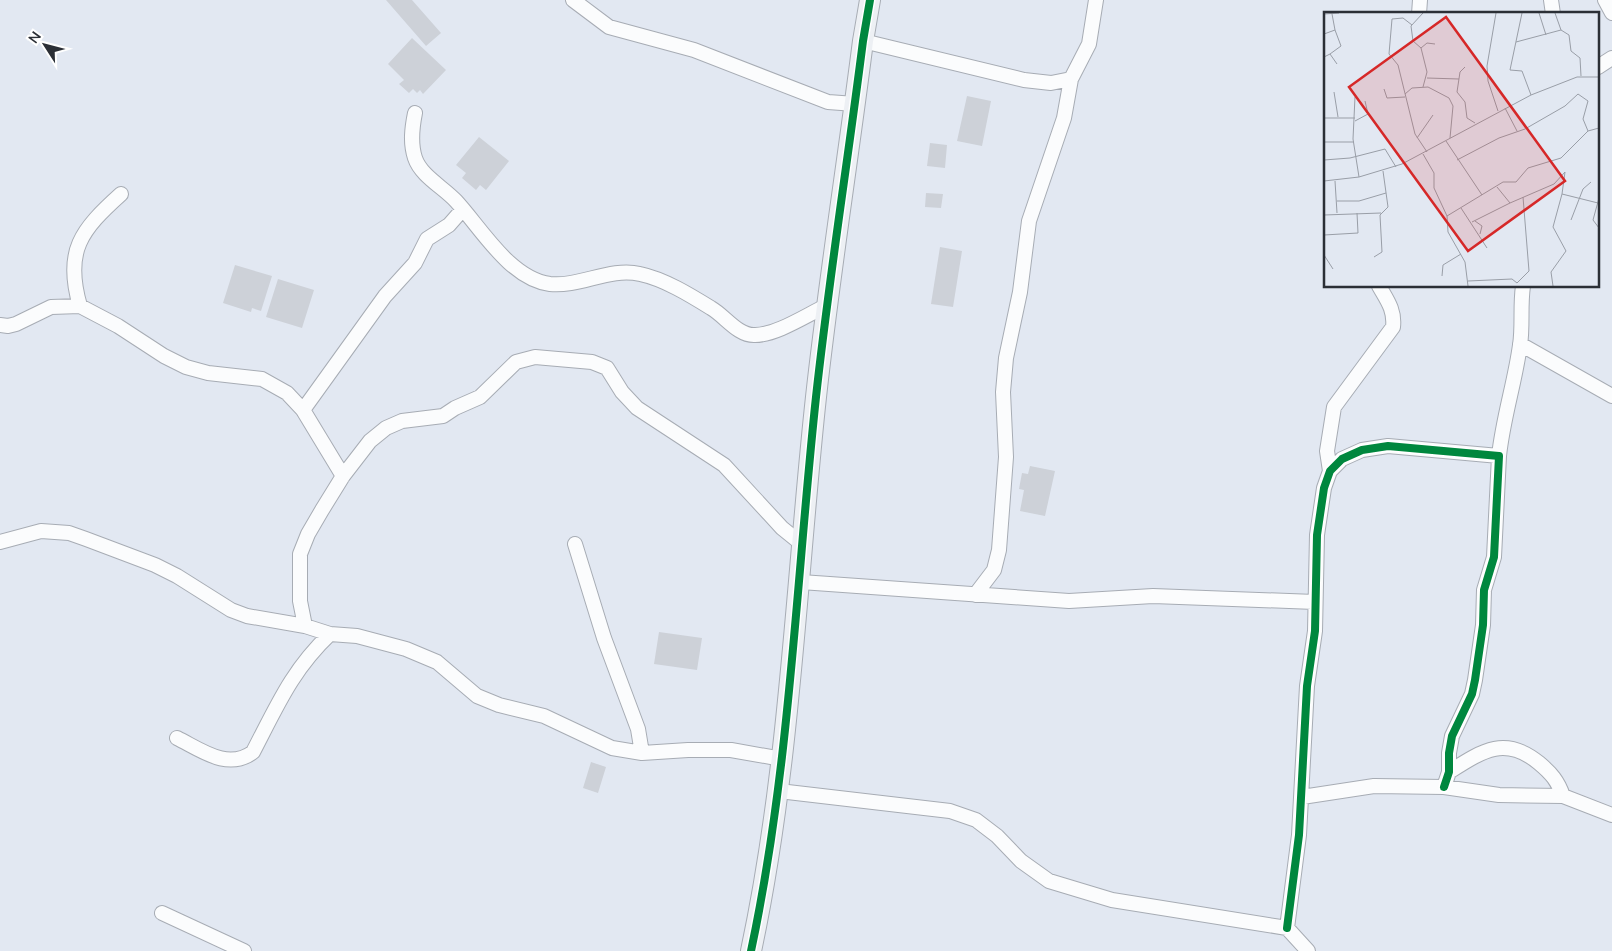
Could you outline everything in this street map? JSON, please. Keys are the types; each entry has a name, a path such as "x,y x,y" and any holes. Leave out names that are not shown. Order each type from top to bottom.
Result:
{"street":[{"path":"573,0 609,27 694,50 828,102 855,104"},
{"path":"751,951 765,884 779,791 801,582 816,397 870,0"},
{"path":"975,596 994,570 999,550 1006,457 1003,392 1006,358 1020,292 1030,220 1064,118 1072,78 1089,44 1096,0"},
{"path":"1605,0 1612,13"},
{"path":"863,41 1024,80 1051,83 1072,78"},
{"path":"1600,66 1612,58"},
{"path":"415,113 411,133 415,159 434,182 463,210 492,247 534,280 551,284 573,282 597,275 639,273 662,281 713,308 737,328 752,336 765,334 828,305"},
{"path":"80,306 74,278 78,246 90,222 121,194"},
{"path":"303,410 385,296 415,264 427,239 449,225 463,210"},
{"path":"449,225 473,224"},
{"path":"1330,471 1327,451 1334,407 1392,327 1394,318 1390,305 1380,288"},
{"path":"1444,787 1449,772 1449,753 1452,736 1475,680 1483,626 1484,590 1494,557 1499,456 1507,402 1520,344 1520,306 1523,288"},
{"path":"0,324 8,326 16,324 50,307 80,306 125,330 164,356 186,367 208,373 262,379 288,393 303,410 343,476"},
{"path":"1520,344 1612,396"},
{"path":"305,626 300,600 300,554 308,534 343,476 370,442 386,428 402,421 443,416 455,408 480,397 516,362 535,357 592,362 607,368 622,392 637,408 724,465 782,528 803,545"},
{"path":"1287,928 1296,867 1302,797 1307,686 1315,632 1317,535 1324,488 1330,471 1342,459 1356,452 1388,446 1499,456"},
{"path":"0,542 41,531 69,533 130,554 155,565 177,576 231,610 256,618 305,626 330,634 357,636 406,649 437,662 477,696 499,705 544,716 612,748 642,753 712,750 782,759"},
{"path":"575,544 604,638 638,729 642,753"},
{"path":"801,582 975,596 1069,601 1153,596 1315,602"},
{"path":"176,738 222,760 235,761 245,758 253,752 288,684 303,661 330,634"},
{"path":"1449,772 1493,749 1518,748 1546,769 1558,782 1563,796"},
{"path":"1302,797 1374,786 1444,787 1499,796 1563,796 1612,815"},
{"path":"779,791 950,811 976,820 997,836 1021,861 1049,881 1112,900 1287,928 1308,951"},
{"path":"162,913 244,951"}],"building":[{"path":"386,0 412,0 441,33 426,46"},
{"path":"412,38 446,70 423,94 420,90 417,93 413,89 409,93 399,84 404,80 388,64"},
{"path":"967,96 991,101 982,146 957,141"},
{"path":"479,137 509,161 486,190 480,185 476,190 462,178 466,173 456,165"},
{"path":"930,143 947,145 945,168 927,166"},
{"path":"926,193 943,194 941,208 925,207"},
{"path":"940,247 962,251 953,307 931,304"},
{"path":"235,265 272,276 261,311 252,308 251,312 223,303"},
{"path":"278,279 314,290 302,328 266,317"},
{"path":"1030,466 1055,471 1045,516 1020,511 1024,490 1019,489 1022,473 1028,474"},
{"path":"659,632 702,638 697,670 654,664"},
{"path":"591,762 606,767 598,793 583,788"}],"cycle path":[{"path":"751,951 775,813 791,675 821,352 870,0"},
{"path":"1287,928 1299,835 1307,686 1315,631 1317,535 1324,488 1330,471 1342,459 1362,450 1388,446 1499,456 1494,557 1484,590 1483,625 1475,680 1472,694 1452,736 1449,753 1449,772 1444,787"}]}
